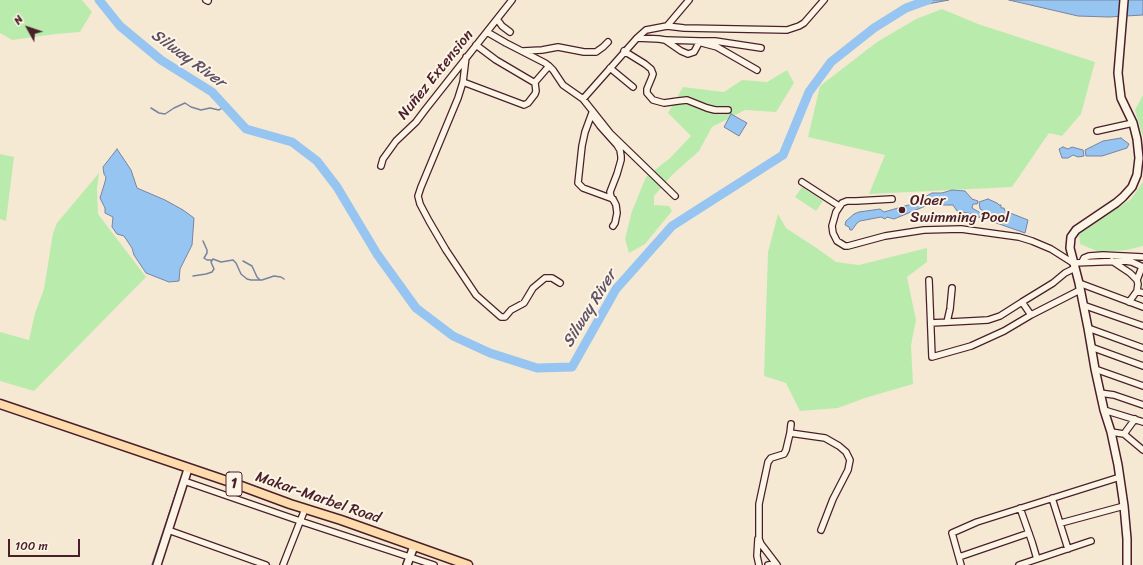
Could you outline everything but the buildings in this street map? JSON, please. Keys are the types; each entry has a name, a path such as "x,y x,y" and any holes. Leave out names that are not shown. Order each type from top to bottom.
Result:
{"main road":[{"path":"1124,0 1118,58 1119,88 1133,123 1137,139 1139,158 1138,167 1134,182 1128,193 1116,203 1079,227 1073,233 1070,243 1088,328 1094,369 1111,432 1120,477 1127,539 1127,565"},
{"name":"Makar-Marbel Road","path":"0,404 341,520 468,565"},
{"path":"157,565 188,469"},
{"path":"407,565 414,546"}],"street":[{"name":"Nuñez Extension","path":"381,166 383,159 396,141 421,116 512,0"},
{"path":"667,26 689,0"},
{"path":"583,99 624,51 646,30 667,26 684,28 787,30 799,26 804,22 824,0"},
{"path":"497,19 502,26 510,32"},
{"path":"487,32 549,66 563,85 583,99 593,113 616,138 675,196"},
{"path":"637,38 700,42 715,41 761,48"},
{"path":"665,40 688,54 694,52 700,42"},
{"path":"522,51 542,50 558,47 584,52 596,52 608,42"},
{"path":"700,42 717,47 757,70"},
{"path":"476,45 496,60 535,84"},
{"path":"624,51 651,69 653,74 647,89 647,93 653,100 664,103 687,100 715,110 728,110"},
{"path":"466,57 463,82 421,187 418,196 420,204 446,250 476,295 501,317 505,318 511,310 524,303 533,288 544,278 552,278 560,283"},
{"path":"463,82 524,105 531,101 536,91 536,81 549,66"},
{"path":"610,68 633,87"},
{"path":"593,113 585,132 578,183 584,188 613,199"},
{"path":"593,113 596,122 620,150 620,165 610,192 610,195 616,205 617,213 613,226"},
{"path":"1097,131 1133,123"},
{"path":"802,182 839,206"},
{"path":"892,200 847,201 842,203 839,206 834,221 833,233 837,241 845,246 848,246 885,236 924,230 961,229 1019,237 1032,241 1051,249 1074,266"},
{"path":"1082,262 1086,256 1110,255 1143,257"},
{"path":"931,323 970,322 993,319 1053,283 1074,266 1082,262 1125,260 1142,267 1137,280"},
{"path":"1111,261 1130,273 1137,280 1140,292 1129,302"},
{"path":"929,280 932,350 938,355 971,346 1004,331 1079,286 1143,307"},
{"path":"948,322 952,288"},
{"path":"1022,302 1032,315"},
{"path":"1083,305 1143,326"},
{"path":"1088,328 1143,348"},
{"path":"1091,347 1143,366"},
{"path":"1094,369 1143,386"},
{"path":"1100,393 1114,395 1143,405"},
{"path":"1104,410 1143,422"},
{"path":"1124,434 1135,419"},
{"path":"759,565 757,556 759,504 768,462 771,458 784,454 791,424"},
{"path":"1111,432 1124,434 1143,450"},
{"path":"790,433 825,438 846,452 850,460 848,470 833,499 821,530"},
{"path":"961,565 952,534 977,522 1120,477"},
{"path":"187,482 434,565"},
{"path":"1052,498 1068,549"},
{"path":"1060,523 1124,506"},
{"path":"1020,508 1036,559"},
{"path":"283,565 305,509"},
{"path":"168,530 266,565"},
{"path":"958,557 1029,533"},
{"path":"758,539 777,564"},
{"path":"1019,565 1091,541"},
{"path":"768,565 777,564"}],"green space":[{"path":"0,0 82,0 92,12 80,32 12,40 0,33"},
{"path":"942,9 978,24 1095,62 1081,114 1062,136 1049,133 1012,187 869,194 885,155 808,137 820,86 877,42 916,19"},
{"path":"787,70 794,83 776,112 745,110 712,127 699,151 672,175 654,196 654,205 669,206 672,211 645,244 629,253 625,239 632,211 646,177 670,158 691,136 668,113 683,87 724,92 742,80 767,82"},
{"path":"1143,95 1143,137 1135,110"},
{"path":"0,154 14,157 6,221 0,219"},
{"path":"99,173 97,189 98,214 146,277 34,391 0,381 0,332 29,340 35,313 44,289 53,233 57,223"},
{"path":"1143,182 1143,246 1127,250 1099,252 1080,244 1079,234 1131,199"},
{"path":"802,187 823,201 816,211 795,197"},
{"path":"778,214 786,228 836,262 859,265 927,248 927,262 907,277 916,320 911,345 913,384 865,398 838,408 800,411 786,383 764,376 768,252"}],"water":[{"path":"920,0 949,0 906,8"},
{"path":"1009,0 1143,0 1143,15 1108,17 1078,16"},
{"path":"731,114 747,123 739,136 724,127"},
{"path":"1121,138 1129,144 1127,148 1102,156 1086,156 1085,150 1103,141"},
{"path":"1063,147 1068,149 1072,147 1083,150 1084,156 1078,157 1073,155 1068,158 1062,158 1059,149"},
{"path":"117,149 131,170 137,188 165,200 194,218 192,245 180,269 179,281 169,282 146,273 124,236 117,234 112,227 113,217 105,213 105,208 100,198 106,177 103,167"},
{"name":"Olaer Swimming Pool","path":"952,190 965,191 972,199 978,201 977,204 973,204 972,208 984,215 984,218 957,211 953,205 928,205 894,219 887,217 885,219 881,217 860,221 852,230 845,225 846,221 854,214 859,212 880,209 884,212 912,204 932,193 942,193"},
{"name":"Olaer Swimming Pool","path":"988,199 1001,205 1001,208 1004,208 1005,211 1028,220 1025,233 985,219 986,212 980,209 979,202"}],"waterway":[{"name":"Silway River","path":"99,0 120,26 161,60 212,92 246,129 292,142 317,161 337,187 377,254 416,308 453,336 490,353 537,368 572,367 616,289 672,226 783,155 809,92 831,62 874,28 906,8 928,0"},
{"path":"151,108 159,113 165,114 185,103 191,107 201,110 210,108 219,110 225,102"},
{"path":"203,241 207,250 204,258 211,260"},
{"path":"193,276 212,272 214,269 211,262 213,259 221,262 233,260 241,274 247,279 262,280 274,276 284,279"},
{"path":"243,261 252,266 260,280"},
{"path":"152,565 180,481"}],"place":[{"name":"Olaer Swimming Pool","path":"902,210"}]}
